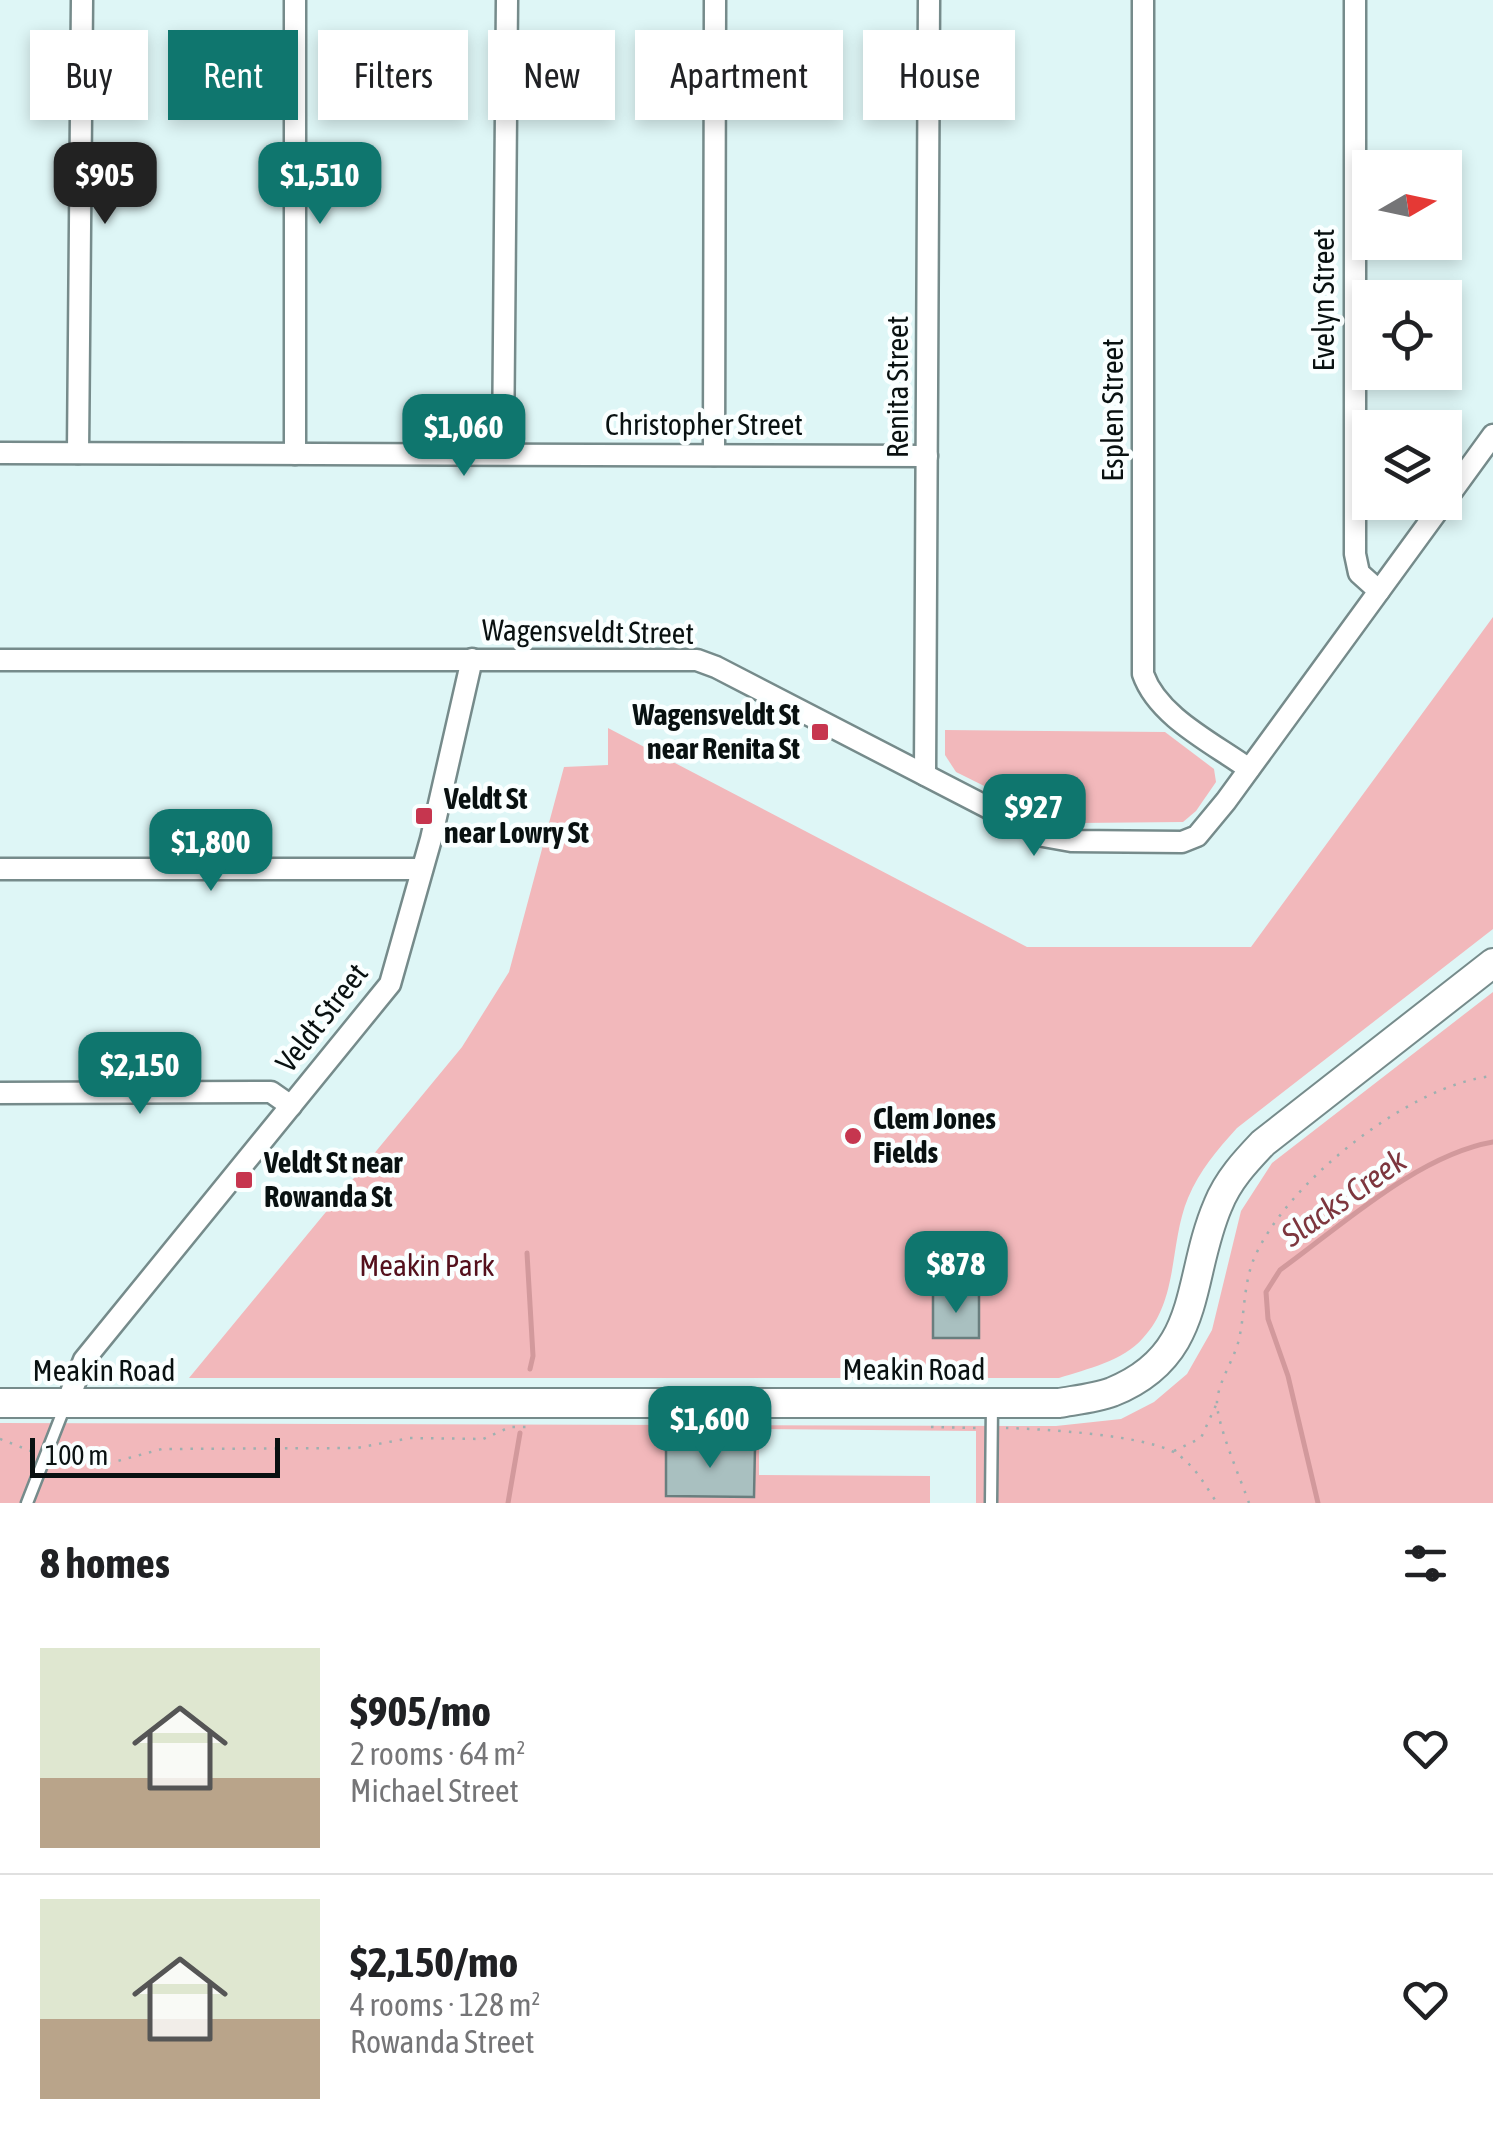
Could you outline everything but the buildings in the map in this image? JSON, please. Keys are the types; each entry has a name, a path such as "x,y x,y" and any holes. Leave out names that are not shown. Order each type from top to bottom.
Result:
{"street":[{"path":"78,453 82,0"},
{"path":"295,0 295,454"},
{"path":"503,454 507,0"},
{"path":"714,455 715,0"},
{"name":"Renita Street","path":"925,775 929,0"},
{"name":"Esplen Street","path":"1144,0 1143,674 1150,692 1163,706 1249,769"},
{"name":"Evelyn Street","path":"1355,0 1356,554 1359,573 1379,591"},
{"name":"Wagensveldt Street","path":"1462,477 1493,435"},
{"name":"Christopher Street","path":"0,453 927,456"},
{"name":"Wagensveldt Street","path":"0,660 697,660 1043,836 1058,840 1182,842 1204,829 1431,520"},
{"name":"Veldt Street","path":"66,1404 84,1360 390,984 472,659"},
{"path":"0,869 422,869"},
{"name":"Meakin Road","path":"0,1403 992,1416 1111,1392 1143,1374 1171,1349 1192,1308 1214,1217 1236,1172 1263,1143 1493,963"},
{"path":"0,1093 271,1092 291,1106"}],"lane":[{"path":"27,1503 66,1404"},
{"path":"990,1503 992,1416"}],"path":[{"path":"1174,1452 1201,1438 1217,1404 1236,1349 1255,1257 1295,1194 1350,1146 1416,1102 1468,1079 1493,1076"},
{"path":"1217,1404 1249,1503"},
{"path":"992,1416 1174,1452 1194,1468 1217,1503"},
{"path":"0,1439 76,1466 103,1465 162,1450 357,1448 410,1438 483,1438 510,1427 529,1427"}],"green space":[{"name":"Meakin Park","path":"1493,617 1493,929 1237,1128 1223,1144 1188,1198 1163,1307 1143,1338 1125,1353 1059,1378 189,1378 462,1047 509,972 564,767 608,765 608,728 1027,947 1251,947","holes":["979,1293 979,1338 934,1338"]},
{"path":"945,730 1165,732 1214,769 1216,782 1196,811 1183,822 1077,823 1049,818 956,772 945,755"},
{"path":"1493,992 1493,1503 976,1503 976,1431 759,1429 759,1475 930,1476 930,1503 0,1503 0,1423 1056,1426 1121,1419 1154,1402 1187,1374 1212,1330 1241,1211 1272,1163","holes":["667,1446 755,1448 754,1497 666,1496"]}],"waterway":[{"name":"Slacks Creek","path":"1318,1503 1288,1376 1268,1319 1266,1292 1280,1270 1381,1194 1437,1161 1493,1142"},
{"path":"527,1253 533,1356 530,1369"},
{"path":"508,1503 520,1433"}],"place":[{"name":"Wagensveldt St near Renita St","path":"820,732"},
{"name":"Veldt St near Lowry St","path":"424,816"},
{"name":"Clem Jones Fields","path":"853,1136"},
{"name":"Veldt St near Rowanda St","path":"244,1180"}]}
